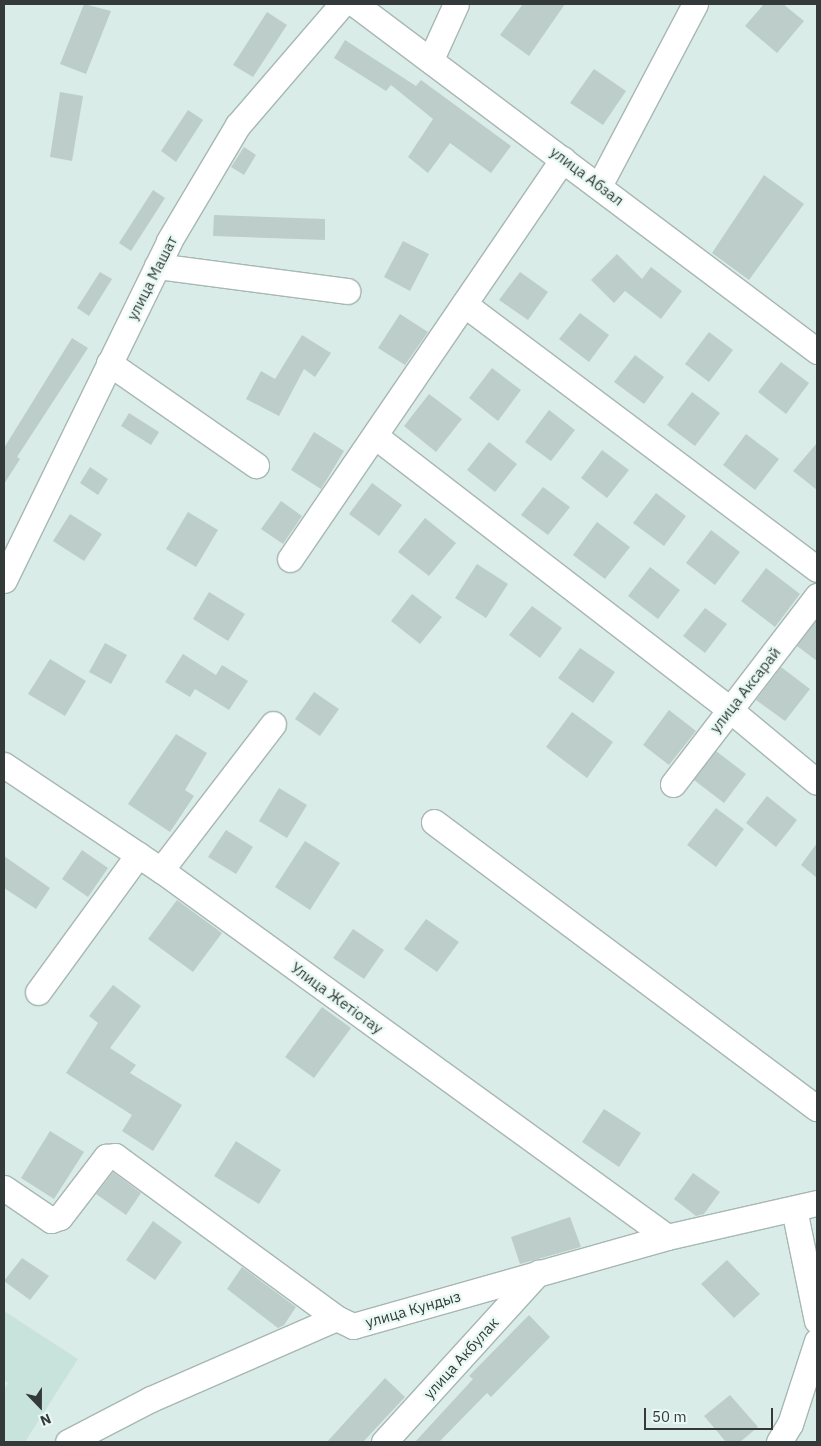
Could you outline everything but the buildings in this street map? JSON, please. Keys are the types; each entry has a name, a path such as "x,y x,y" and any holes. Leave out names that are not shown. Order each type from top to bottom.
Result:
{"street":[{"name":"улица Машат","path":"4,580 157,266 238,124 342,4"},
{"name":"улица Абзал","path":"355,4 563,158 817,351"},
{"path":"431,59 456,4"},
{"path":"599,186 695,4"},
{"path":"290,559 563,158"},
{"path":"157,266 347,291"},
{"path":"464,304 817,569"},
{"path":"110,363 256,465"},
{"path":"374,436 729,709 817,782"},
{"name":"улица Аксарай","path":"672,784 817,596"},
{"path":"161,870 273,724"},
{"name":"Улица Жетіотау","path":"4,765 161,870 667,1237"},
{"path":"434,822 817,1108"},
{"path":"38,992 138,855"},
{"name":"улица Кундыз","path":"4,1188 51,1220 60,1217 106,1157 115,1156 336,1318 352,1326 667,1237 806,1206"},
{"path":"806,1206 817,1321"},
{"name":"улица Акбулак","path":"384,1442 538,1273"},
{"path":"68,1442 159,1395 336,1318"},
{"path":"779,1442 790,1424 817,1341"}],"shaded area":[{"path":"4,1311 78,1359 25,1442 4,1442 4,1390 8,1383 4,1380"}]}
